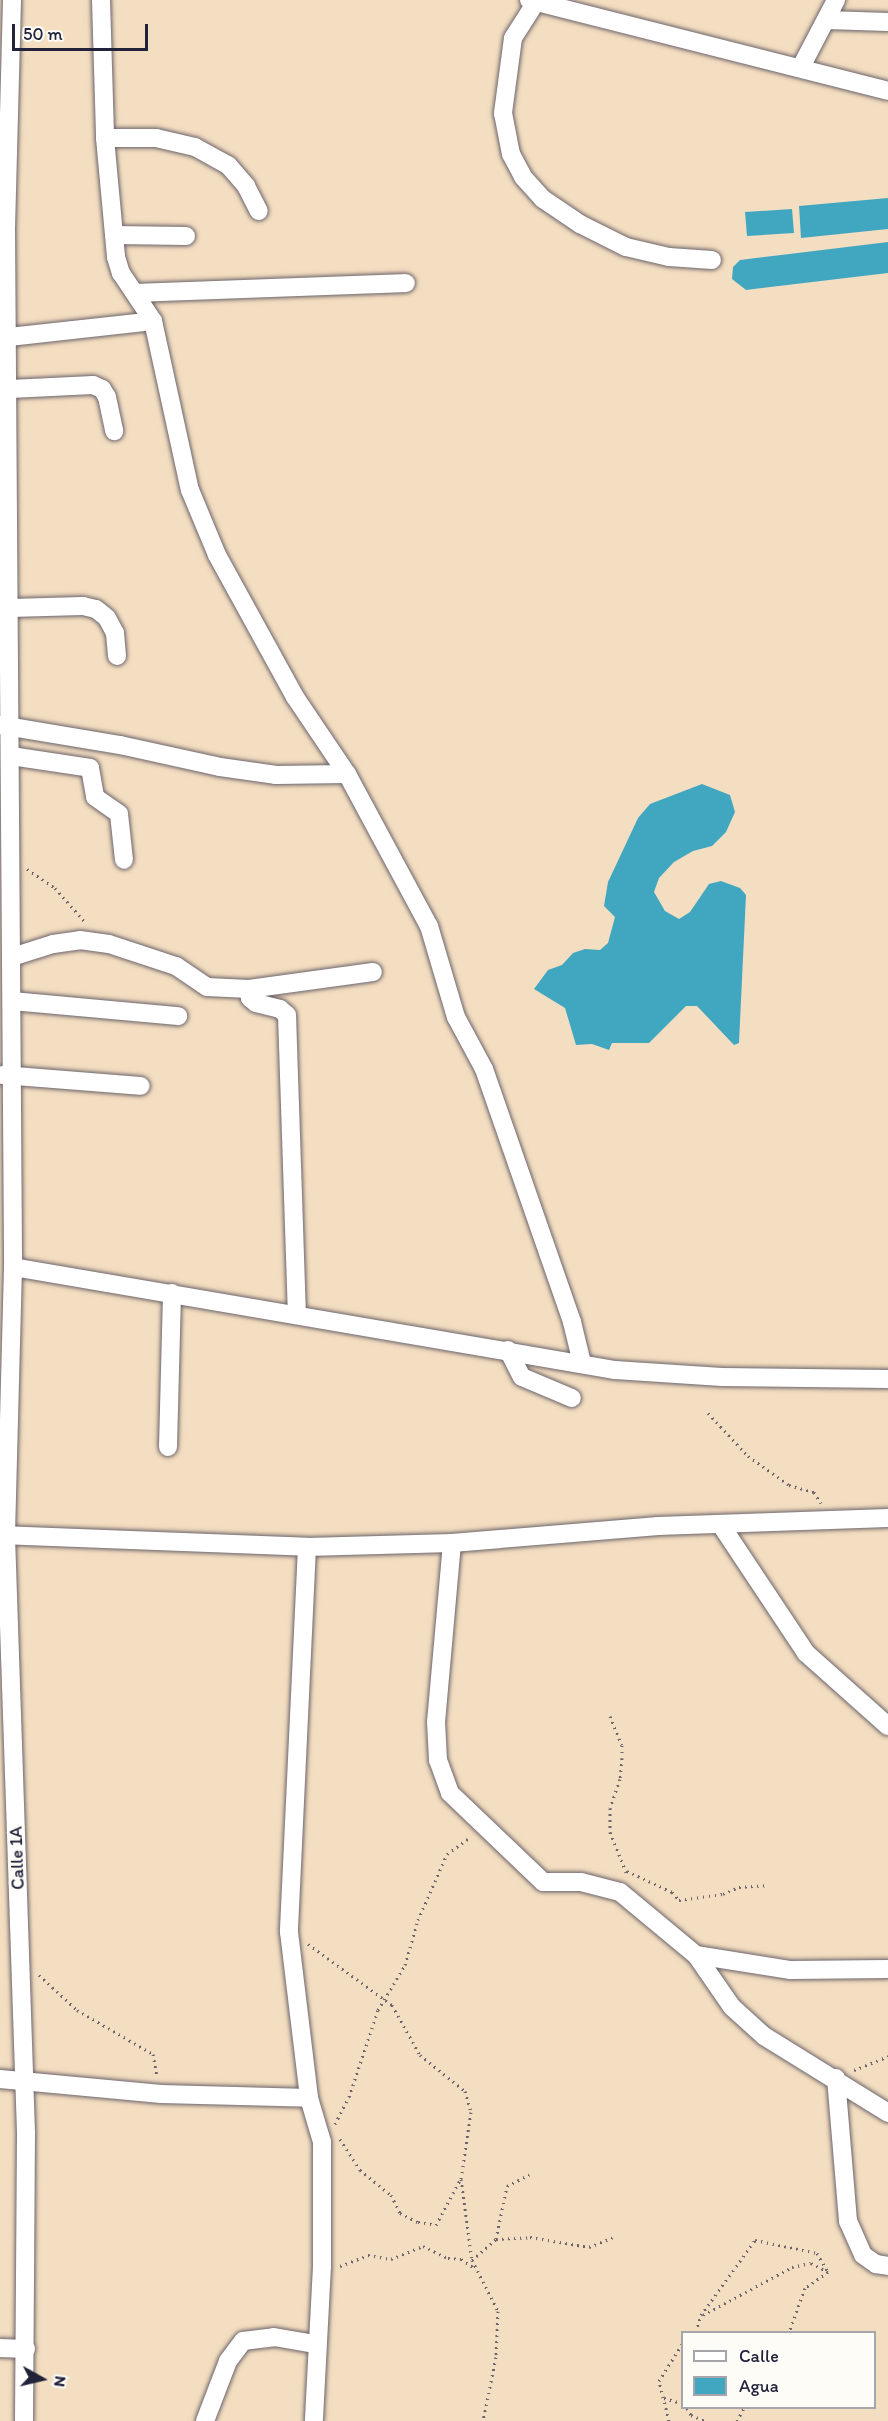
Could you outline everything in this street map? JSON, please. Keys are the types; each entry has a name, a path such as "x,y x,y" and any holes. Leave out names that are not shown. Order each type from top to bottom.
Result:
{"street":[{"name":"Calle 1A","path":"12,0 3,227 10,389 5,457 10,608 6,725 11,756 8,863 12,1001 6,1075 13,1267 5,1362 3,1535 25,2082 24,2421"},
{"path":"101,0 105,138 114,235 121,273 153,321 190,490 217,555 295,697 347,774 429,926 456,1017 488,1080 572,1322 582,1363"},
{"path":"801,67 836,0"},
{"path":"712,260 669,257 626,247 580,224 543,199 524,177 511,154 503,113 513,38 533,1 801,67 888,91"},
{"path":"826,20 888,22"},
{"path":"105,138 156,138 195,147 228,165 246,186 259,211"},
{"path":"114,235 186,236"},
{"path":"136,293 406,283"},
{"path":"9,337 153,321"},
{"path":"10,389 93,385 102,389 107,397 114,430"},
{"path":"10,608 83,606 96,609 107,618 115,633 117,656"},
{"path":"6,725 220,767 276,775 347,774"},
{"path":"11,756 90,768 95,797 119,814 124,860"},
{"path":"12,957 53,944 97,943 152,956 207,987 249,989 373,972"},
{"path":"249,989 250,998 280,1009 287,1015 297,1315"},
{"path":"12,1001 178,1016"},
{"path":"6,1075 141,1086"},
{"path":"13,1267 615,1370 722,1377 888,1379"},
{"path":"168,1447 171,1293"},
{"path":"508,1350 522,1377 572,1398"},
{"path":"3,1535 307,1547 452,1542 658,1526 888,1518"},
{"path":"721,1525 806,1653 888,1726"},
{"path":"452,1542 437,1703 438,1760 450,1793 485,1830 543,1882 581,1882 620,1892 696,1955 732,2007 764,2036 836,2078 888,2113"},
{"path":"307,1547 289,1932 309,2098 327,2135 322,2266 315,2344 314,2421"},
{"path":"696,1955 791,1970 888,1969"},
{"path":"836,2078 848,2221 863,2255 888,2266"},
{"path":"0,2079 161,2094 309,2098"},
{"path":"205,2421 228,2361 243,2341 274,2337 315,2344"},
{"path":"0,2348 26,2349"}],"path":[{"path":"8,863 54,888 81,915 97,943"},
{"path":"708,1413 748,1456 789,1485 814,1492 831,1520"},
{"path":"610,1716 622,1745 620,1779 610,1808 610,1832 627,1871 628,1880 620,1892"},
{"path":"461,2179 436,2224 418,2222 400,2213 392,2195 360,2169 327,2135 350,2097 383,2000 405,1965 418,1920 447,1854 462,1841 485,1830"},
{"path":"627,1871 672,1892 679,1900 723,1894 739,1887 769,1885"},
{"path":"289,1932 383,2000 398,2014 420,2055 465,2091 471,2112 461,2179 472,2260 498,2311 496,2357 483,2421"},
{"path":"21,1957 76,2010 153,2054 161,2094"},
{"path":"836,2078 888,2056"},
{"path":"472,2260 496,2239 507,2186 530,2175"},
{"path":"496,2239 531,2237 590,2247 614,2236"},
{"path":"696,2331 701,2315 755,2240 817,2253 828,2272"},
{"path":"322,2266 339,2266 368,2255 391,2259 423,2246 448,2258 461,2259 477,2270"},
{"path":"701,2315 792,2267 811,2263 828,2272"},
{"path":"789,2331 805,2288 828,2272"},
{"path":"669,2421 659,2381 681,2346"},
{"path":"664,2398 681,2403"},
{"path":"688,2409 691,2415 705,2421"}],"water":[{"path":"888,198 888,229 801,238 799,206"},
{"path":"792,209 794,233 747,236 745,212"},
{"path":"888,242 888,273 746,290 732,279 733,267 740,260"},
{"path":"702,784 730,795 735,812 726,832 712,846 693,851 674,862 659,878 654,892 665,911 679,919 690,912 709,884 721,881 740,888 746,895 739,1043 734,1045 697,1006 686,1006 649,1043 612,1043 609,1050 592,1044 576,1045 565,1008 534,989 548,970 562,965 573,953 585,949 600,950 608,943 615,917 604,906 608,882 638,818 650,804"}]}
